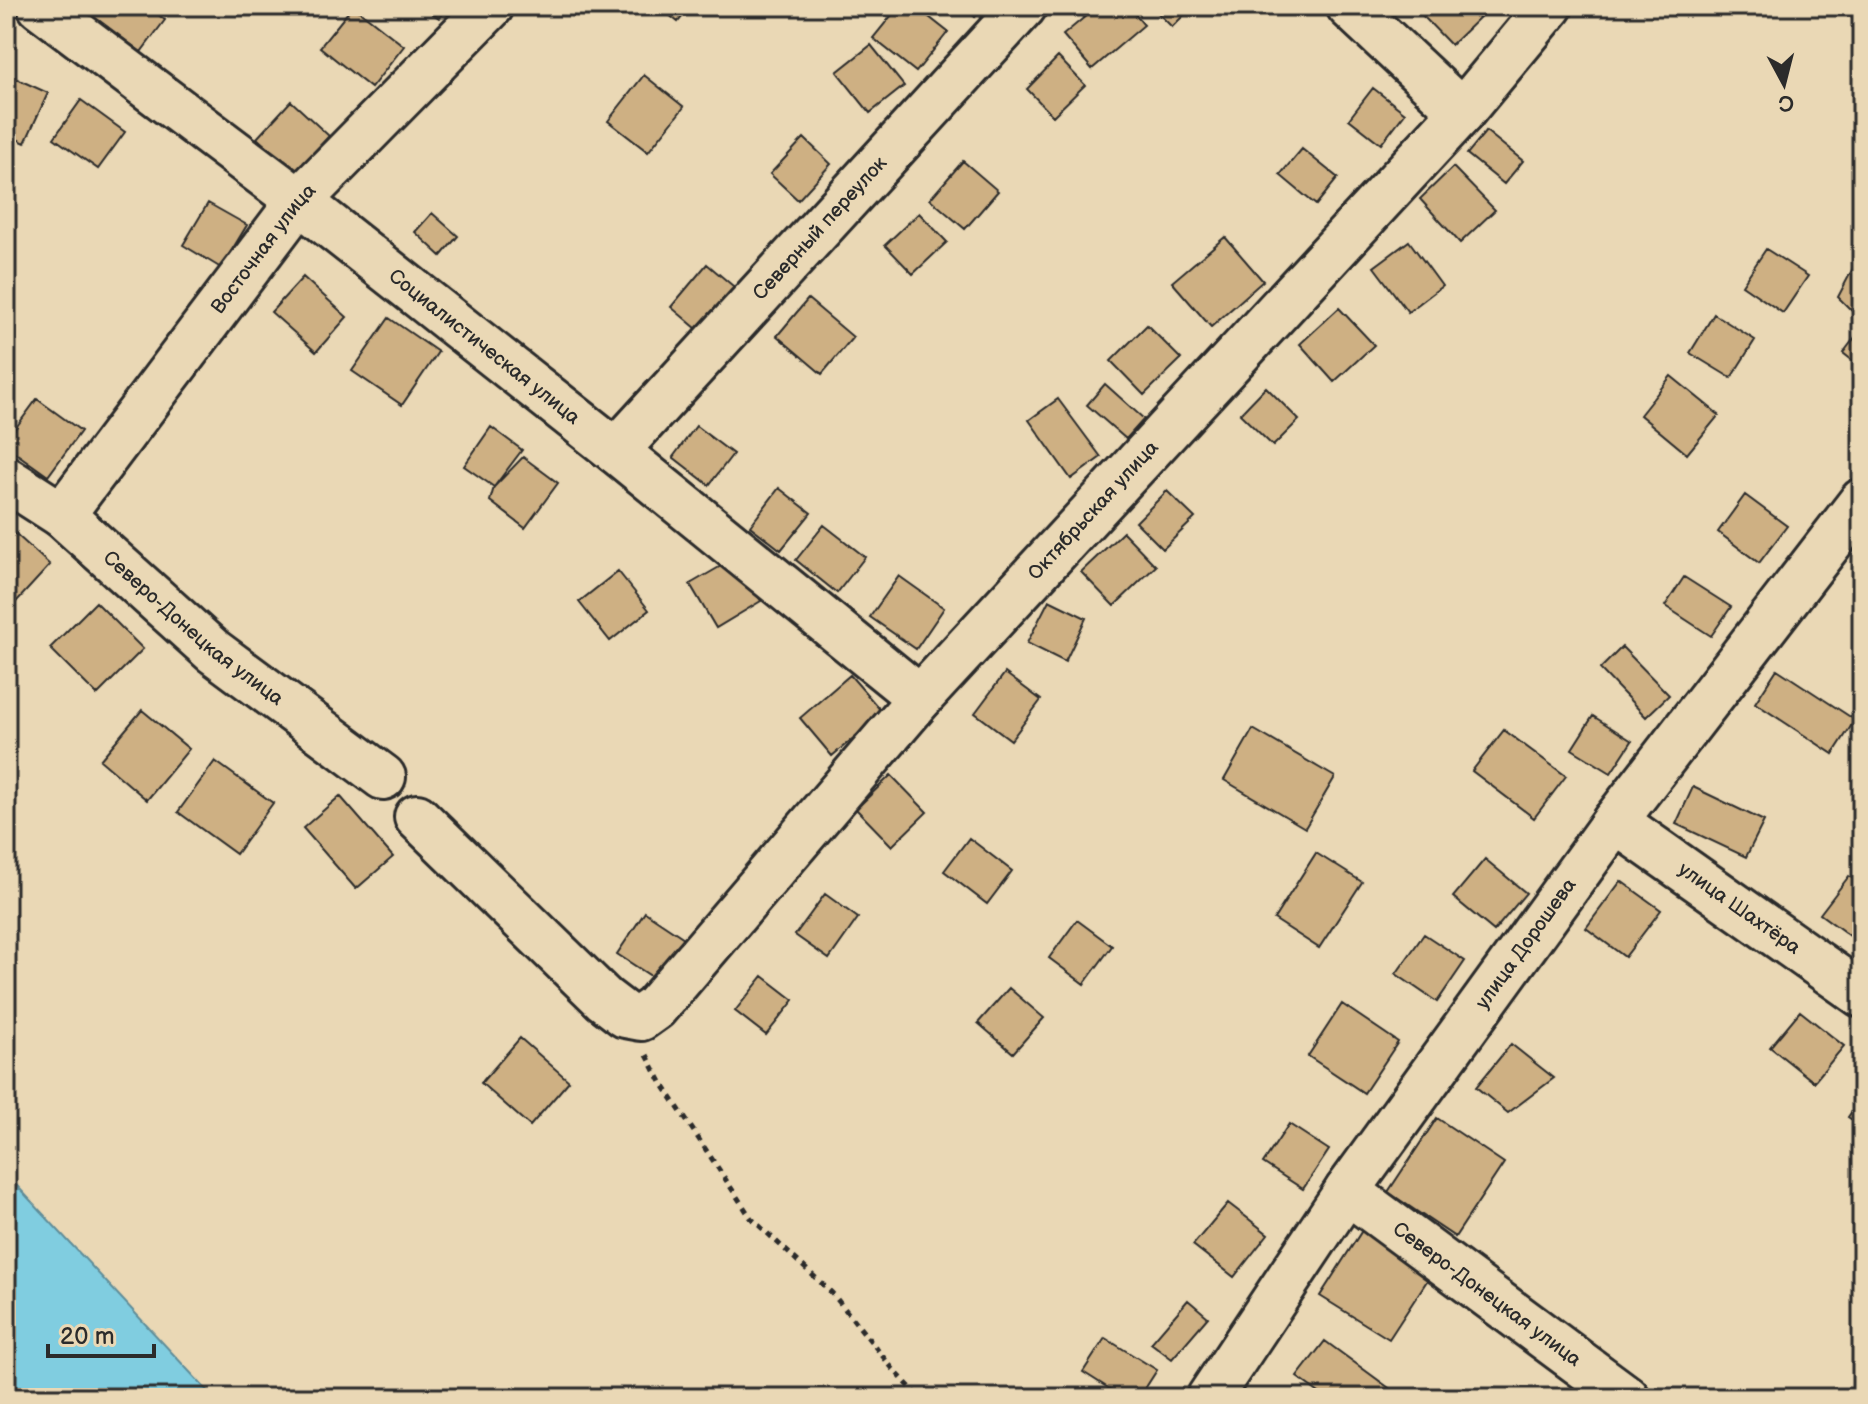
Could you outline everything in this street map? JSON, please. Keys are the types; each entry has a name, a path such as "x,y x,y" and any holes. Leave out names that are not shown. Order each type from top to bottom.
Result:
{"street":[{"name":"Социалистическая улица","path":"40,6 299,201 616,451 920,698"},
{"name":"Восточная улица","path":"62,515 299,201 491,6"},
{"name":"Северный переулок","path":"616,451 1024,6"},
{"path":"1349,6 1462,112"},
{"name":"Октябрьская улица","path":"641,1018 655,1008 920,698 1462,112 1550,6"},
{"name":"Северо-Донецкая улица","path":"6,479 62,515 213,651 383,777"},
{"name":"улица Дорошева","path":"1209,1398 1347,1191 1615,821 1862,501"},
{"path":"417,817 604,999 625,1015 641,1018"},
{"name":"улица Шахтёра","path":"1615,821 1862,995"},
{"name":"Северо-Донецкая улица","path":"1347,1191 1627,1398"}],"path":[{"path":"641,1018 645,1050 661,1082 751,1218 832,1293 920,1398"}],"water":[{"path":"6,1174 214,1398 6,1398"}],"building":[{"path":"85,6 147,6 165,20 141,52 83,9"},
{"path":"353,6 404,46 371,88 320,47"},
{"path":"421,6 448,6 439,18"},
{"path":"658,6 691,6 678,22"},
{"path":"899,6 915,6 948,32 916,72 873,38"},
{"path":"963,6 985,6 975,17"},
{"path":"1098,6 1128,6 1144,25 1092,69 1063,35"},
{"path":"1151,6 1193,6 1172,27"},
{"path":"1429,6 1473,6 1482,15 1451,45 1421,14"},
{"path":"871,45 904,86 870,113 837,72"},
{"path":"1058,57 1085,85 1053,116 1027,89"},
{"path":"6,74 48,93 25,143 6,134"},
{"path":"644,75 684,107 648,152 608,121"},
{"path":"1373,88 1405,113 1381,144 1349,119"},
{"path":"81,100 125,132 98,169 54,138"},
{"path":"291,101 329,136 295,173 257,138"},
{"path":"1486,131 1523,161 1504,184 1467,154"},
{"path":"804,138 831,164 798,200 770,174"},
{"path":"1302,149 1338,178 1316,205 1280,175"},
{"path":"963,161 998,191 965,229 930,199"},
{"path":"1453,167 1495,210 1460,243 1420,199"},
{"path":"208,203 247,225 221,268 183,245"},
{"path":"432,213 458,236 441,256 415,232"},
{"path":"919,213 947,242 913,274 885,245"},
{"path":"1225,237 1263,281 1211,327 1172,282"},
{"path":"1409,241 1442,286 1408,312 1374,267"},
{"path":"1766,249 1808,276 1783,313 1742,285"},
{"path":"1862,251 1862,302 1853,312 1838,297"},
{"path":"707,264 739,291 703,334 671,307"},
{"path":"303,277 347,317 316,352 271,312"},
{"path":"808,299 853,337 822,374 777,336"},
{"path":"1339,308 1374,345 1334,382 1300,344"},
{"path":"1714,314 1755,340 1731,378 1690,353"},
{"path":"389,318 438,352 402,405 352,371"},
{"path":"1147,325 1181,359 1144,395 1111,361"},
{"path":"1862,328 1862,368 1843,353"},
{"path":"1671,376 1719,415 1687,454 1640,415"},
{"path":"1105,384 1144,419 1126,439 1087,405"},
{"path":"1266,387 1299,420 1273,446 1240,414"},
{"path":"37,399 81,431 48,476 6,446 6,441"},
{"path":"1058,399 1101,457 1071,479 1029,420"},
{"path":"696,426 733,454 709,485 673,457"},
{"path":"491,427 522,450 494,487 464,466"},
{"path":"523,457 558,483 525,528 490,501 494,487"},
{"path":"779,488 811,513 781,550 750,526"},
{"path":"1167,491 1195,518 1163,549 1136,522"},
{"path":"1745,495 1787,526 1759,563 1718,532"},
{"path":"6,525 50,565 6,613"},
{"path":"824,525 865,557 837,593 796,560"},
{"path":"1123,532 1156,566 1114,606 1081,572"},
{"path":"735,558 761,601 716,628 690,584"},
{"path":"618,571 649,610 610,641 579,602"},
{"path":"899,576 944,608 916,649 870,617"},
{"path":"1684,577 1731,607 1711,636 1665,606"},
{"path":"1049,600 1086,618 1065,662 1027,643"},
{"path":"96,602 143,649 97,695 50,648"},
{"path":"1622,647 1669,695 1646,717 1600,669"},
{"path":"1777,669 1855,720 1833,754 1755,703"},
{"path":"1005,673 1041,700 1011,740 975,713"},
{"path":"850,675 883,713 832,756 800,718"},
{"path":"142,710 189,749 147,800 100,760"},
{"path":"1593,716 1632,741 1611,773 1572,749"},
{"path":"1253,729 1335,777 1305,828 1224,780"},
{"path":"1504,730 1566,776 1534,818 1472,771"},
{"path":"215,761 273,803 236,854 178,812"},
{"path":"891,775 927,812 892,846 856,809"},
{"path":"1693,787 1764,821 1746,857 1676,824"},
{"path":"340,796 393,857 356,889 303,828"},
{"path":"969,838 1012,871 987,904 944,871"},
{"path":"1316,853 1362,882 1319,948 1274,919"},
{"path":"1485,859 1526,893 1494,931 1453,897"},
{"path":"1849,876 1862,885 1861,944 1820,914"},
{"path":"1621,881 1661,910 1625,957 1586,928"},
{"path":"825,894 858,918 829,959 795,935"},
{"path":"645,912 684,938 657,980 617,954"},
{"path":"1077,920 1112,946 1084,984 1049,958"},
{"path":"1424,934 1465,961 1437,1002 1396,974"},
{"path":"763,976 794,1000 766,1035 735,1011"},
{"path":"1009,988 1044,1018 1013,1053 978,1023"},
{"path":"1342,1004 1398,1042 1364,1093 1308,1056"},
{"path":"1800,1011 1844,1046 1814,1082 1770,1047"},
{"path":"520,1038 569,1081 530,1126 481,1083"},
{"path":"1511,1044 1554,1078 1508,1113 1476,1087"},
{"path":"1862,1097 1862,1127 1848,1117"},
{"path":"1437,1118 1504,1163 1455,1237 1388,1192"},
{"path":"1289,1124 1329,1150 1303,1189 1263,1163"},
{"path":"1228,1203 1268,1234 1234,1277 1193,1245"},
{"path":"1363,1229 1432,1273 1389,1339 1320,1296"},
{"path":"1188,1300 1208,1317 1172,1359 1151,1343"},
{"path":"1105,1338 1157,1370 1139,1398 1124,1398 1083,1372"},
{"path":"1325,1341 1389,1388 1381,1398 1326,1398 1297,1377"}]}
